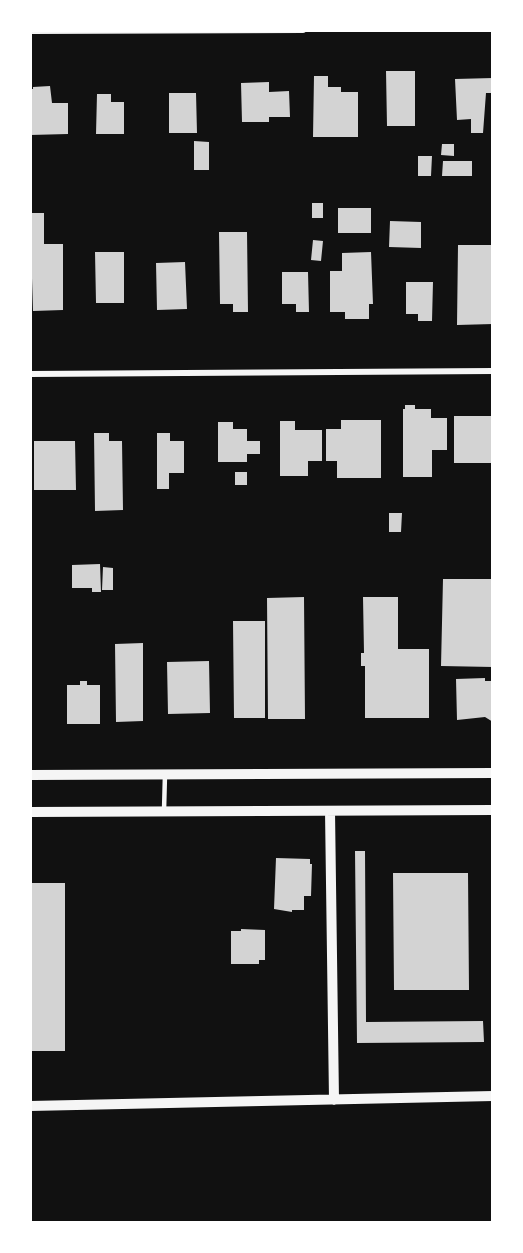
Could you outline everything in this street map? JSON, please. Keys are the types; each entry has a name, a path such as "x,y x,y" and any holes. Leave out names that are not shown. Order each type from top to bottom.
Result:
{"street":[{"path":"30,31 303,30"},
{"path":"30,374 493,371"},
{"path":"30,775 493,772"},
{"path":"30,812 493,810"},
{"path":"330,811 334,1100"},
{"path":"30,1106 493,1096"}],"lane":[{"path":"164,812 165,774"}],"building":[{"path":"386,71 415,71 415,126 387,126"},
{"path":"314,76 328,76 328,87 341,87 341,92 358,92 358,137 313,137"},
{"path":"493,78 493,93 486,93 483,133 471,133 471,119 457,120 455,79"},
{"path":"269,82 269,92 289,91 290,117 269,117 269,122 242,122 241,83"},
{"path":"50,86 52,103 68,103 68,134 30,135 30,89"},
{"path":"169,93 196,93 197,133 169,133"},
{"path":"97,94 111,94 111,102 124,102 124,134 96,134"},
{"path":"194,141 209,142 209,170 194,170"},
{"path":"442,144 454,144 454,156 441,155"},
{"path":"418,156 432,156 431,176 418,176"},
{"path":"443,161 472,161 472,176 442,176"},
{"path":"312,203 323,203 323,218 312,218"},
{"path":"338,208 371,208 371,233 338,233"},
{"path":"30,213 44,213 44,244 63,244 63,310 33,311"},
{"path":"390,221 421,222 421,248 389,247"},
{"path":"219,232 247,232 248,312 233,312 233,304 220,304"},
{"path":"313,240 323,241 321,261 311,260"},
{"path":"458,245 493,245 493,324 457,325"},
{"path":"95,252 124,252 124,303 96,303"},
{"path":"371,252 373,304 369,304 369,319 345,319 345,312 330,312 330,271 342,271 342,253"},
{"path":"185,262 187,309 157,310 156,263"},
{"path":"282,272 308,272 309,312 296,312 296,304 282,304"},
{"path":"406,282 433,282 432,321 418,321 418,314 406,314"},
{"path":"405,405 415,405 415,409 431,409 431,418 447,418 447,450 432,450 432,477 403,477 403,409"},
{"path":"454,416 493,416 493,463 454,463"},
{"path":"341,420 381,420 381,478 337,478 337,461 326,461 326,429 341,429"},
{"path":"280,421 295,421 295,430 322,430 322,461 308,461 308,476 280,476"},
{"path":"218,422 233,422 233,429 247,429 247,441 260,441 260,454 247,454 247,462 218,462"},
{"path":"94,433 109,433 109,441 122,441 123,510 95,511"},
{"path":"157,433 170,433 170,441 184,441 184,473 169,473 169,489 157,489"},
{"path":"34,441 75,441 76,490 34,490"},
{"path":"235,472 247,472 247,485 235,485"},
{"path":"389,513 402,513 401,532 389,532"},
{"path":"100,564 101,592 92,592 92,588 72,588 72,565"},
{"path":"103,567 113,568 113,590 102,590"},
{"path":"443,579 493,579 493,667 441,666"},
{"path":"304,597 305,719 268,719 267,598"},
{"path":"363,597 398,597 398,649 429,649 429,718 365,718 365,666 361,666 361,653 364,653"},
{"path":"233,621 265,621 265,718 234,718"},
{"path":"143,643 143,721 116,722 115,644"},
{"path":"209,661 210,713 168,714 167,662"},
{"path":"485,678 485,681 493,681 493,722 485,717 457,720 456,679"},
{"path":"80,681 87,681 87,685 100,685 100,724 67,724 67,685 80,685"},
{"path":"355,851 365,851 366,1022 483,1021 484,1042 357,1043"},
{"path":"276,858 310,859 310,864 312,864 311,896 304,896 304,910 292,910 292,912 274,909"},
{"path":"393,873 468,873 469,990 394,990"},
{"path":"30,883 65,883 65,1051 30,1051"},
{"path":"241,929 265,930 265,960 259,960 259,964 231,964 231,931 241,931"}]}
